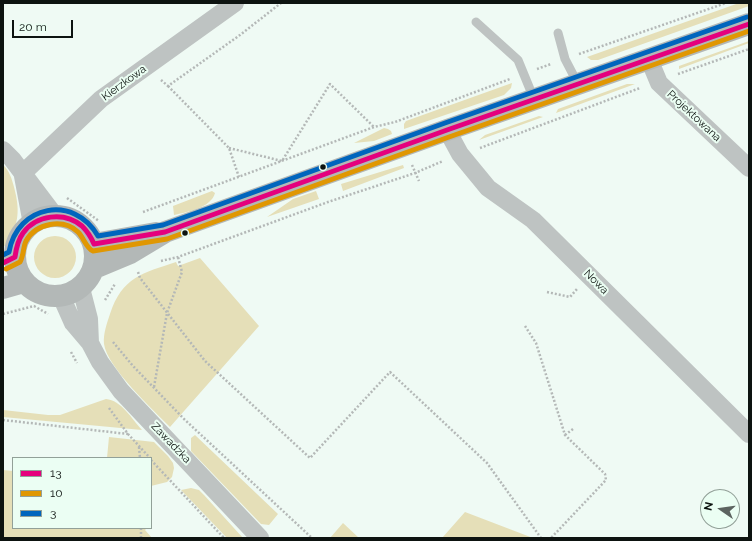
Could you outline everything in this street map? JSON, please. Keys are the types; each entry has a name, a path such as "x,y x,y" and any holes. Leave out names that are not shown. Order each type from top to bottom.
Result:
{"street":[{"name":"Kierzkowa","path":"23,174 101,99 235,3"},
{"path":"94,244 165,232 534,99 749,24"},
{"name":"Projektowana","path":"649,59 658,83 749,168"},
{"name":"Nowa","path":"447,130 460,154 488,188 533,220 749,434"},
{"path":"3,150 12,159 55,216"},
{"path":"23,174 32,224"},
{"path":"55,216 68,218 79,224 88,232 94,244 96,256 94,268 89,279 81,288 72,293 61,296 48,296 35,291 24,282 18,270 9,260 23,233 32,224 43,218 55,216"},
{"path":"94,268 130,254 165,232"},
{"path":"3,288 24,282"},
{"name":"Zawadzka","path":"81,288 89,319 90,343"},
{"name":"Zawadzka","path":"61,296 73,323 90,343 100,362 121,391 260,538"}],"lane":[{"path":"476,22 518,60 534,99"},
{"path":"558,33 565,59 578,84"}],"path":[{"path":"168,86 240,35 281,3"},
{"path":"139,214 374,127 395,122 523,74 726,3"},
{"path":"157,262 178,257 328,202 415,173 460,154 749,49"},
{"path":"157,76 229,148 239,177"},
{"path":"282,161 330,84 374,127"},
{"path":"229,148 282,161"},
{"path":"415,173 419,181"},
{"path":"63,195 104,224"},
{"path":"154,388 167,313 182,272 178,257"},
{"path":"136,269 140,278 205,361 310,458 390,372 487,463 541,538"},
{"path":"104,304 110,290 118,280"},
{"path":"3,314 34,306 50,316"},
{"path":"524,326 536,344 565,435 605,474 606,480 551,538"},
{"path":"112,339 154,388 184,419 312,538"},
{"path":"3,420 128,434"},
{"path":"565,435 573,429"},
{"path":"139,446 140,457"},
{"path":"152,461 224,538"}],"shaded area":[{"path":"739,3 749,3 749,6 598,60 591,60 587,57"},
{"path":"749,41 749,43 679,69 679,66"},
{"path":"512,83 511,88 504,95 404,129 404,124 406,121"},
{"path":"627,84 635,84 556,113 558,109"},
{"path":"539,116 543,117 479,140 485,135"},
{"path":"384,128 391,131 392,134 374,141 354,143"},
{"path":"3,165 9,172 12,181 16,194 18,213 16,225 3,248"},
{"path":"403,165 404,168 343,191 341,184"},
{"path":"212,191 215,193 213,198 204,206 192,211 174,215 173,206"},
{"path":"316,191 319,199 267,217 293,199"},
{"path":"51,236 59,236 70,242 76,253 76,261 70,272 59,278 51,278 40,272 34,261 34,253 40,242"},
{"path":"200,258 259,326 170,427 132,388 113,364 104,344 105,332 115,302 127,284 135,278 153,270 176,262 178,266"},
{"path":"106,399 111,400 121,406 142,430 3,417 3,410 60,415"},
{"path":"195,435 278,514 269,525 261,524 191,451 191,438"},
{"path":"109,437 154,442 173,463 174,468 172,477 167,482 152,486 152,457 107,457"},
{"path":"3,470 12,471 12,529 146,529 145,530 152,538 3,538"},
{"path":"191,488 199,490 243,538 227,538 181,490"},
{"path":"465,512 533,538 442,538"},
{"path":"343,523 359,538 330,538"}],"transit line":[{"name":"3","path":"3,255 9,252 14,236 23,224 34,215 48,211 61,210 75,214 88,223 98,236 163,225 445,123 747,17"},
{"name":"13","path":"3,263 15,257 23,233 35,222 43,219 59,217 75,221 86,230 94,244 165,232 447,130 749,24"},
{"name":"10","path":"6,269 20,262 24,246 30,235 36,230 50,224 65,225 72,228 78,232 89,248 93,251 167,239 749,31"}]}
